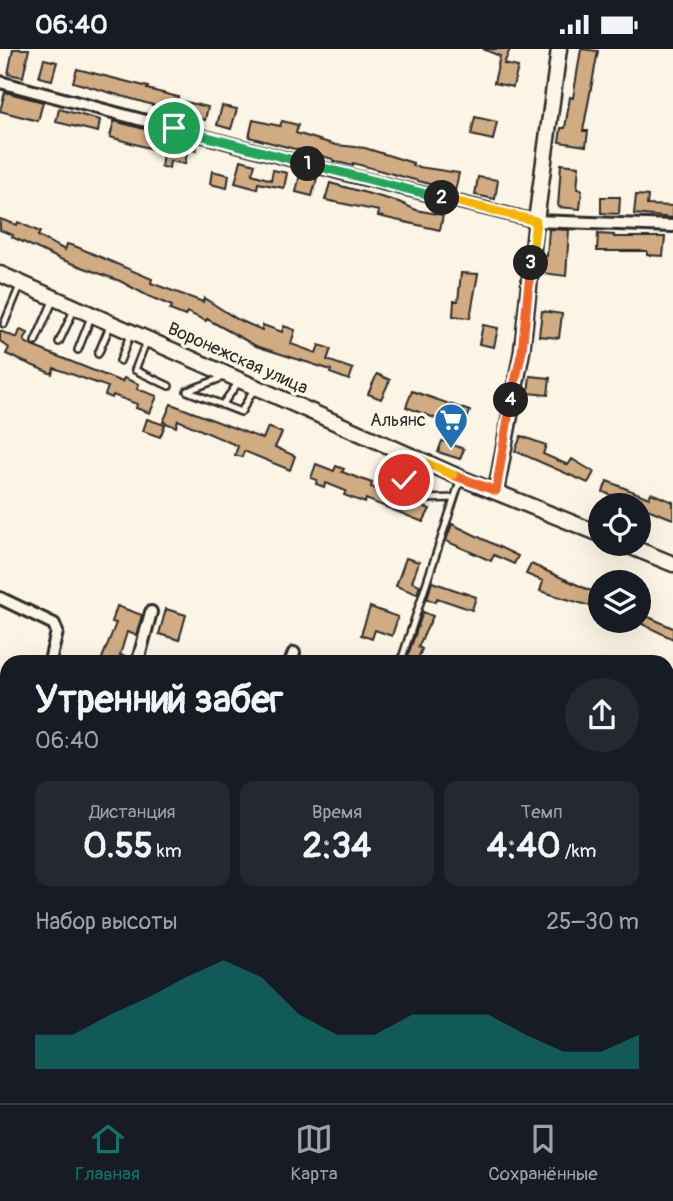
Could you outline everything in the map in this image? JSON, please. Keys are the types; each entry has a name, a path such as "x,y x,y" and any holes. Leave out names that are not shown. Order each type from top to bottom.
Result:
{"street":[{"path":"496,491 522,351 559,49"},
{"path":"0,82 348,175 536,221 673,226"},
{"name":"Воронежская улица","path":"1,277 22,283 461,478 588,529"},
{"path":"651,555 673,564"},
{"path":"0,598 54,624 57,632 51,655"},
{"path":"140,655 151,612"}],"lane":[{"path":"4,324 22,283"},
{"path":"35,342 54,298"},
{"path":"60,342 75,307"},
{"path":"78,349 92,314"},
{"path":"98,353 111,323"},
{"path":"120,361 131,332"},
{"path":"148,339 135,370 169,386"},
{"path":"222,405 234,378"},
{"path":"234,378 187,391 241,412 255,387"},
{"path":"383,474 393,448"},
{"path":"404,480 413,457"},
{"path":"403,655 461,478"},
{"path":"425,499 454,498"}],"building":[{"path":"13,49 29,49 23,77 8,74"},
{"path":"483,49 510,49 504,64 518,67 513,87 494,83 500,56"},
{"path":"581,49 598,51 583,131 588,131 586,146 559,142 561,128 565,128 570,97 573,98"},
{"path":"44,59 57,62 52,80 39,77"},
{"path":"77,69 148,87 147,89 178,97 177,100 208,107 205,120 73,82"},
{"path":"5,92 43,102 38,121 0,111"},
{"path":"222,106 237,109 231,129 217,125"},
{"path":"59,109 100,120 98,132 56,122"},
{"path":"475,117 497,122 493,140 471,135"},
{"path":"253,120 280,126 282,121 298,125 296,133 336,145 365,148 413,163 412,166 459,173 455,191 249,137"},
{"path":"114,121 197,143 196,151 188,149 185,164 170,161 169,168 161,167 163,152 110,137"},
{"path":"241,160 255,164 252,174 271,180 273,170 287,173 284,188 258,183 257,189 235,183"},
{"path":"561,164 579,166 577,189 582,190 580,209 558,207"},
{"path":"212,171 229,175 227,188 210,184"},
{"path":"300,174 317,178 312,196 296,192"},
{"path":"478,177 498,180 495,199 475,195"},
{"path":"330,183 399,202 416,210 443,215 440,230 378,216 379,211 325,200"},
{"path":"636,195 648,196 647,205 673,206 673,218 634,214"},
{"path":"601,197 620,197 619,214 601,213"},
{"path":"0,219 17,225 18,222 40,232 38,236 65,250 67,244 77,247 152,279 151,283 203,302 204,298 237,319 262,330 263,325 282,332 284,326 295,330 291,344 316,353 319,345 331,349 327,360 353,369 349,380 330,373 331,370 256,346 207,319 206,321 187,312 185,316 170,310 172,306 120,281 60,259 12,237 13,235 0,230"},
{"path":"549,229 569,230 566,276 542,273 544,256 547,256"},
{"path":"598,234 614,237 665,237 663,256 647,255 647,251 597,251"},
{"path":"461,273 478,274 470,318 453,316 454,301 458,301"},
{"path":"542,311 562,314 559,338 539,336"},
{"path":"483,325 498,328 494,347 479,344"},
{"path":"20,330 28,333 24,341 32,346 122,382 124,378 139,384 137,389 157,396 150,413 136,408 137,404 113,395 112,398 105,395 108,387 54,368 52,374 6,354 9,348 0,341 0,331 17,338"},
{"path":"377,374 390,380 381,399 368,394"},
{"path":"530,376 550,378 548,395 528,393"},
{"path":"412,391 470,411 463,429 406,407"},
{"path":"171,404 263,439 268,427 282,433 275,447 295,456 290,470 244,451 242,457 235,455 238,446 178,420 176,427 163,422"},
{"path":"147,419 165,425 160,437 143,431"},
{"path":"521,436 546,445 543,454 568,465 572,459 594,472 588,483 515,451"},
{"name":"Альянс","path":"442,441 464,449 460,459 438,452"},
{"path":"316,464 334,471 336,466 344,469 342,472 372,483 371,487 430,509 423,522 366,499 365,503 344,495 346,491 326,483 324,487 316,484 317,480 311,478"},
{"path":"607,481 637,493 606,493 603,492"},
{"path":"651,493 673,502 673,519 651,511"},
{"path":"452,524 518,556 514,564 494,555 491,561 446,541"},
{"path":"406,558 419,562 412,582 420,585 417,594 396,586"},
{"path":"531,564 588,590 588,605 540,591 543,581 526,574"},
{"path":"432,582 476,597 472,610 437,598 436,602 427,599"},
{"path":"117,606 142,615 136,635 127,632 120,655 103,655 116,623 112,622"},
{"path":"370,607 398,617 392,636 375,630 372,639 361,635"},
{"path":"166,609 186,615 179,640 159,634"},
{"path":"423,612 433,616 418,647 422,649 420,655 408,655"},
{"path":"651,618 673,628 673,639 651,628"}],"place":[{"name":"Альянс","path":"451,450"}],"route":[{"path":"174,128 348,175 536,221 522,351 496,491 413,457 404,480"}]}
